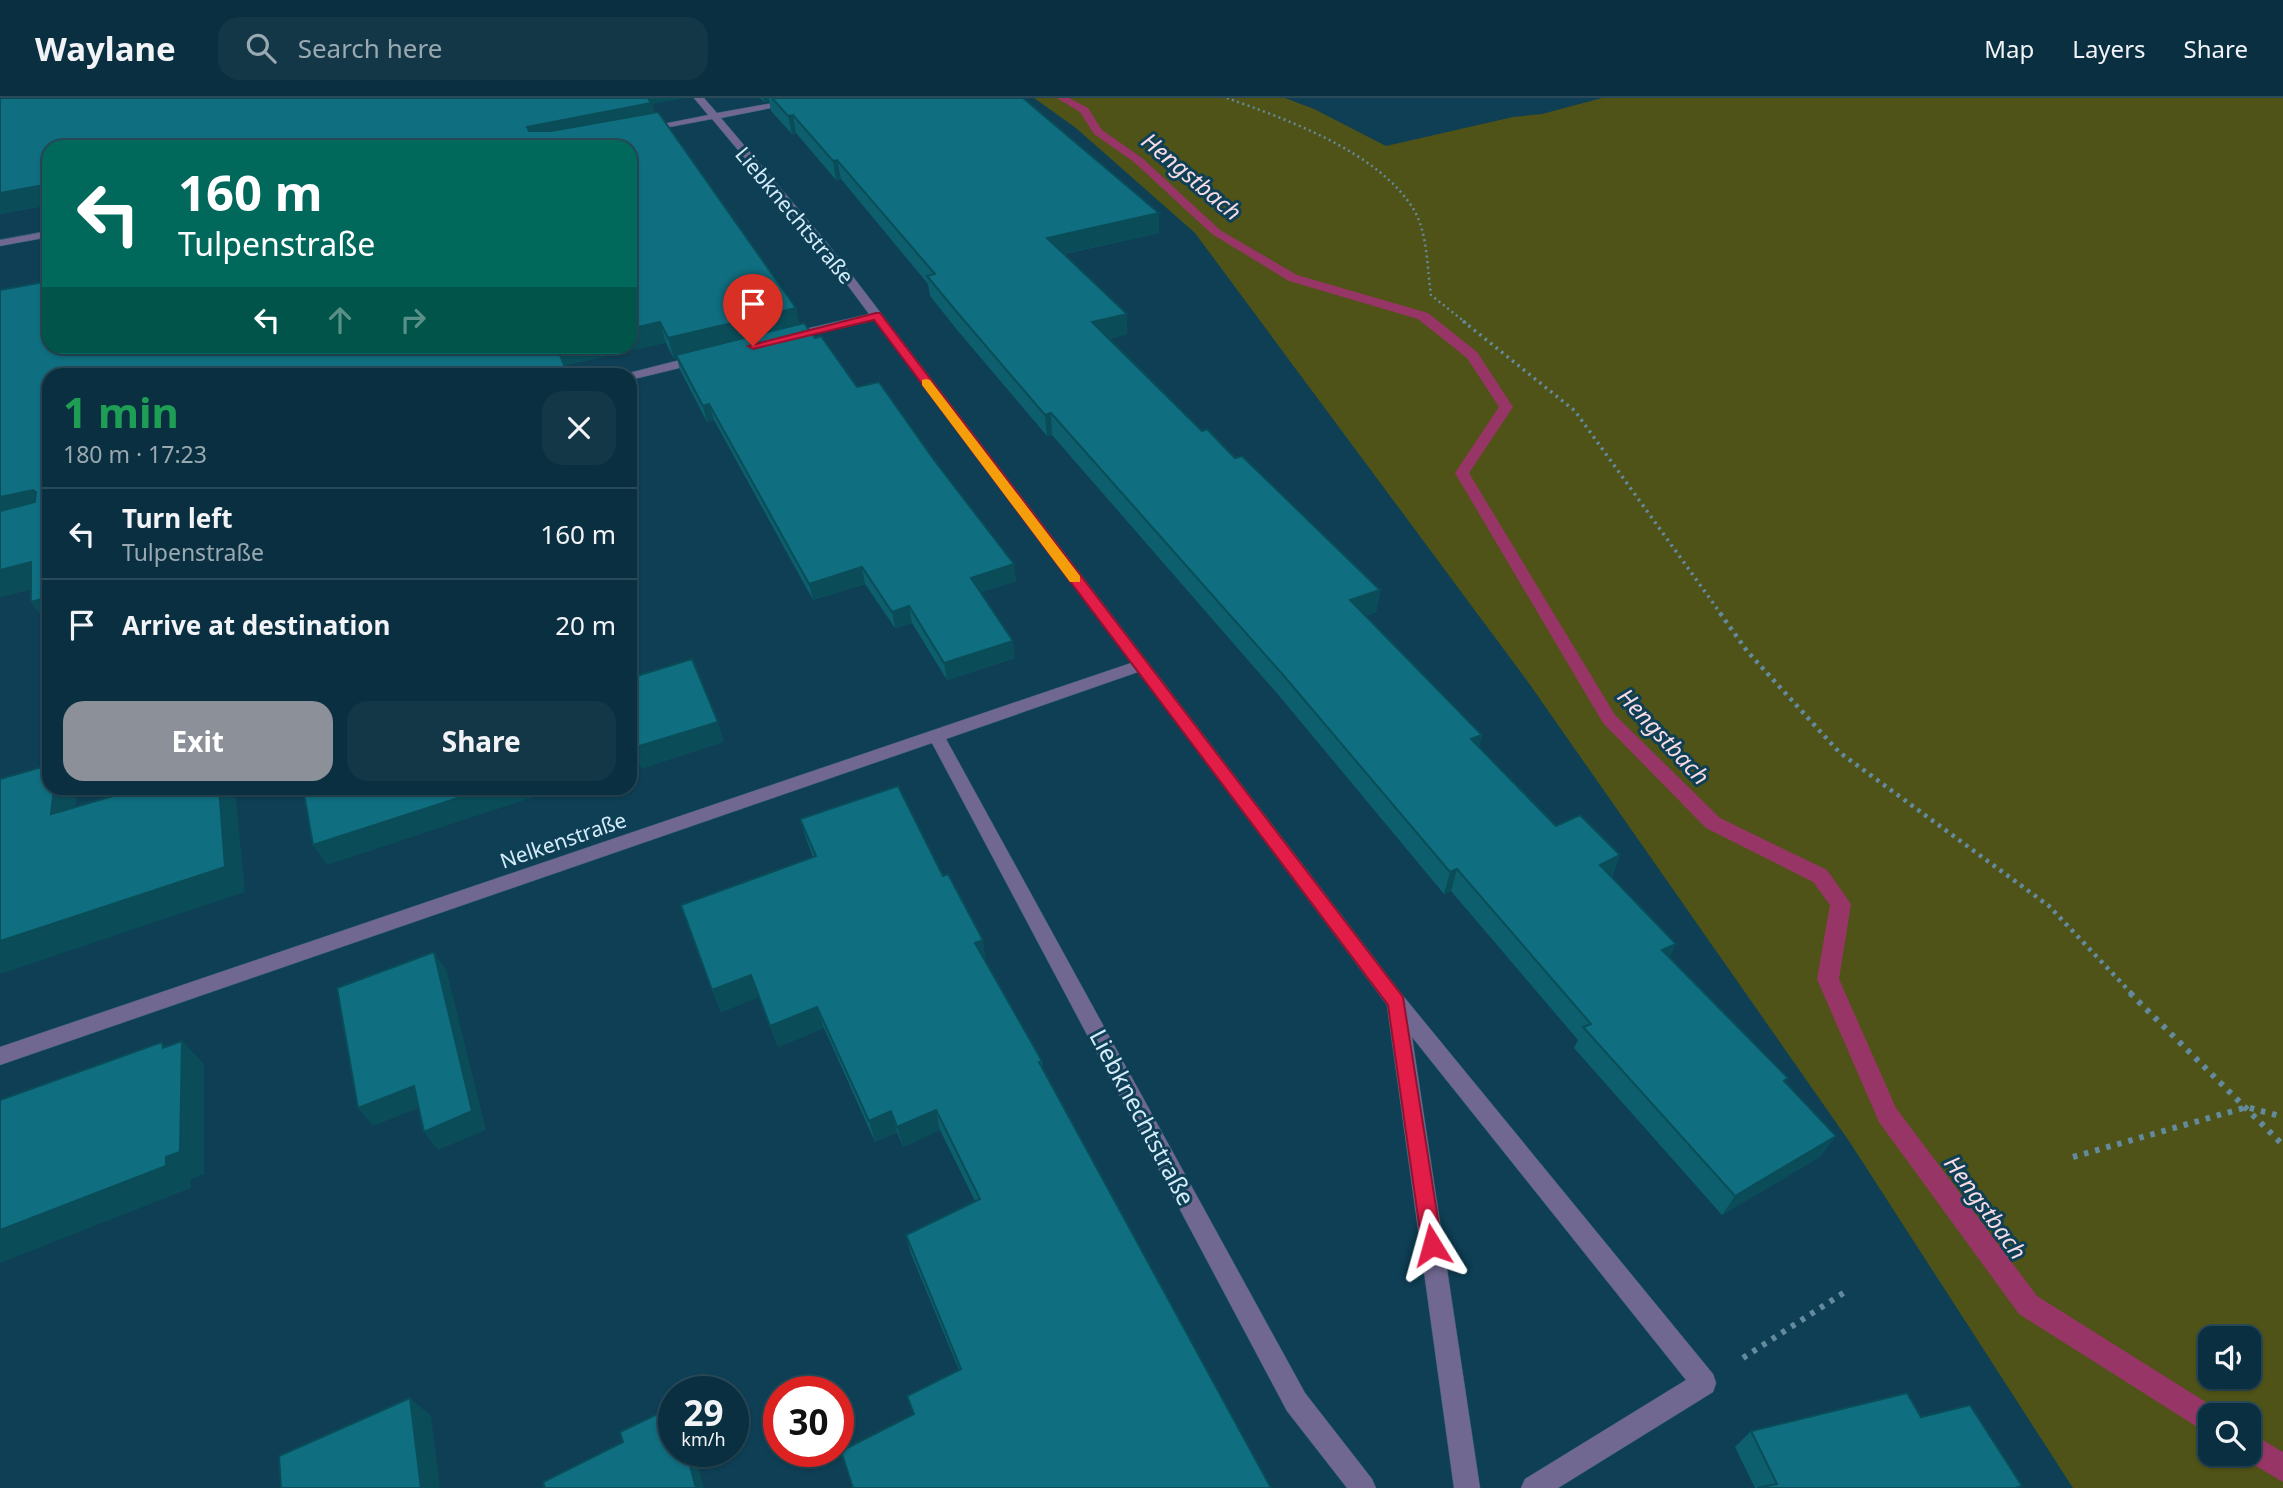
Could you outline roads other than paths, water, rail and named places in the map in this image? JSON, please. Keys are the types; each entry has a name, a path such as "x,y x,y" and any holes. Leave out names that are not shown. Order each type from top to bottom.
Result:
{"street":[{"name":"Liebknechtstraße","path":"699,98 824,246 1397,1003 1704,1383 1534,1488"},
{"path":"633,131 816,98"},
{"path":"0,243 42,235"},
{"path":"773,341 876,316"},
{"path":"637,374 708,357"},
{"name":"Nelkenstraße","path":"0,1056 1140,666"},
{"name":"Liebknechtstraße","path":"937,737 1296,1402 1363,1488"},
{"name":"Liebknechtstraße","path":"1397,1003 1467,1488"}],"waterway":[{"name":"Hengstbach","path":"1062,98 1084,110 1098,132 1138,160 1216,232 1293,278 1423,316 1472,355 1506,407 1462,473 1609,719 1713,823 1820,876 1841,904 1828,979 1887,1115 2028,1305 2198,1413"},
{"name":"Hengstbach","path":"2261,1454 2283,1468"}]}
